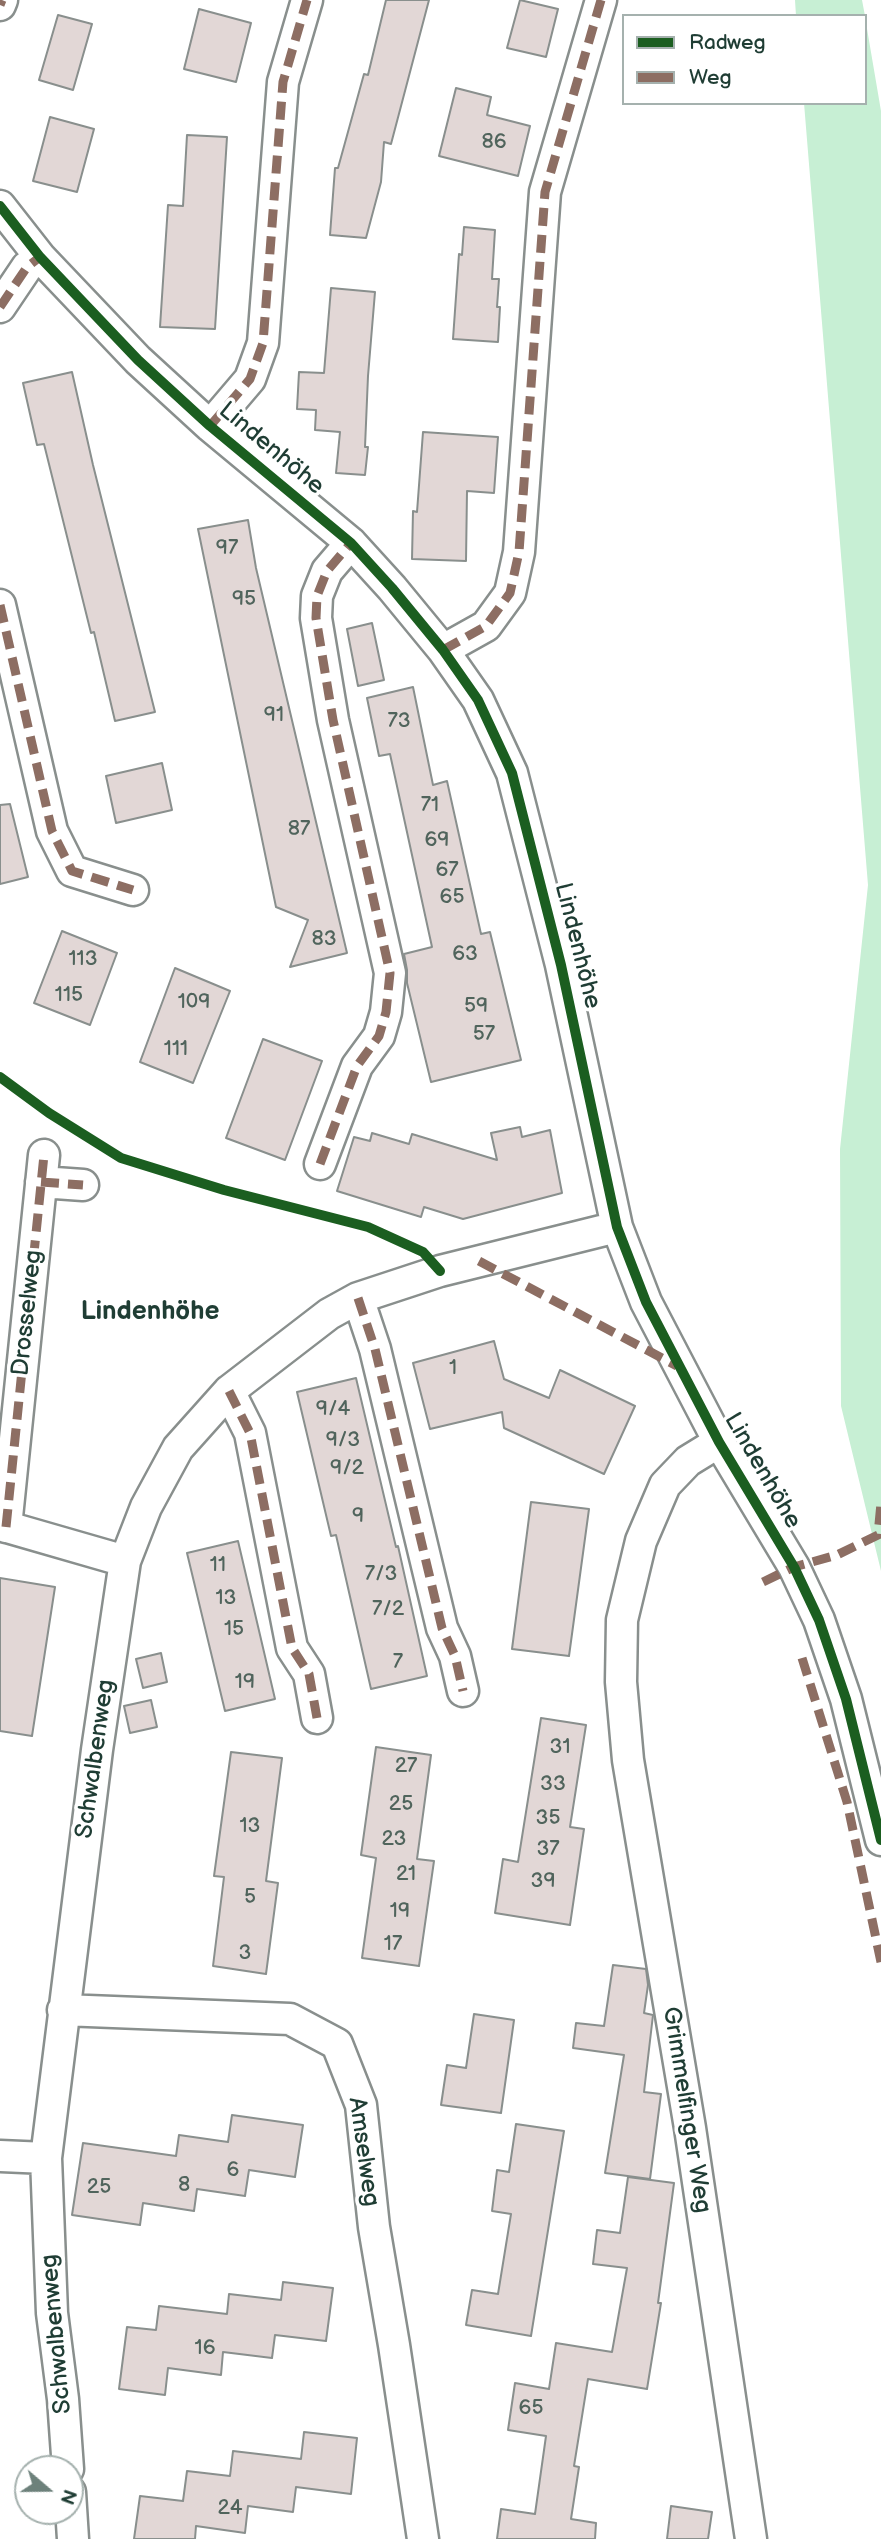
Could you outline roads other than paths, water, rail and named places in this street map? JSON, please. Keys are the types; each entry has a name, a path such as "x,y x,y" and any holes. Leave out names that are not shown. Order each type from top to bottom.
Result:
{"street":[{"name":"Lindenhöhe","path":"210,426 250,379 263,343 283,82 307,0"},
{"path":"443,650 486,626 510,593 519,552 545,192 601,0"},
{"name":"Lindenhöhe","path":"0,206 40,257 138,360 210,426 351,543 443,650 478,700 512,773 561,965 617,1227 646,1301 719,1442 794,1567 819,1620 846,1699 881,1840"},
{"path":"0,307 27,267 40,257"},
{"path":"320,1164 357,1066 379,1036 386,1012 390,973 333,720 316,618 317,596 327,571 351,543"},
{"path":"0,605 51,831 72,871 134,890"},
{"name":"Drosselweg","path":"83,1185 42,1168 3,1526 125,1560"},
{"name":"Schwalbenweg","path":"67,2455 52,2314 46,2158 97,1750 125,1560 146,1507 178,1448 229,1391 329,1314 358,1298 440,1271 617,1227"},
{"path":"358,1298 374,1349 442,1628 455,1656 463,1691"},
{"path":"229,1391 250,1433 292,1648 309,1674 317,1718"},
{"name":"Lindenhöhe","path":"621,1682 622,1620 641,1541 665,1485 688,1461 719,1442"},
{"name":"Grimmelfinger Weg","path":"621,1682 628,1760 690,2128 751,2539"},
{"name":"Amselweg","path":"63,2010 290,2019 337,2044 361,2105 374,2227 423,2539"},
{"path":"0,2156 46,2158"}],"district":[{"name":"Lindenhöhe","path":"150,1312"}]}
